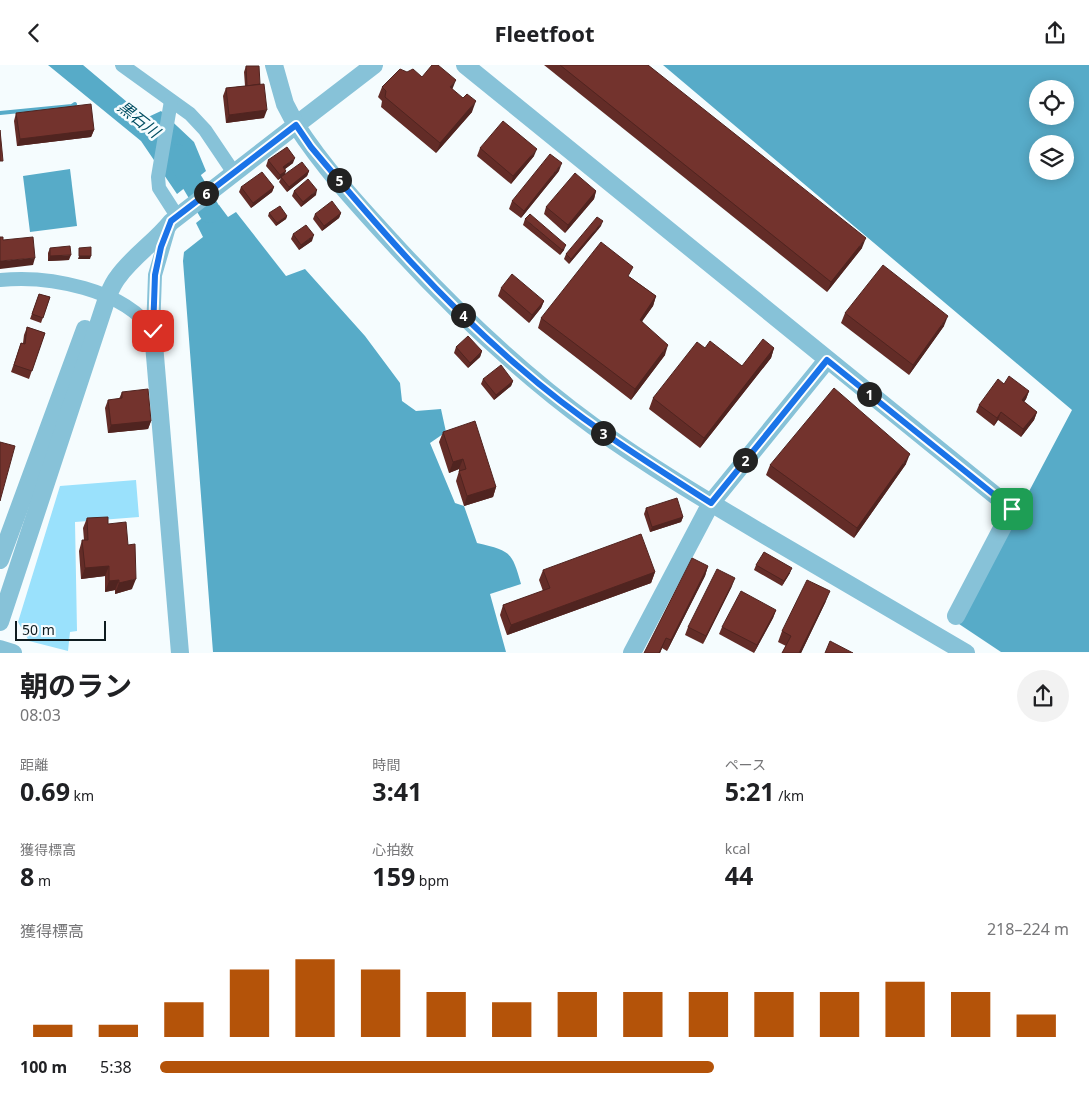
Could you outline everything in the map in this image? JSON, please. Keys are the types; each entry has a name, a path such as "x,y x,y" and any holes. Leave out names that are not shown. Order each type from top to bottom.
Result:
{"street":[{"path":"122,65 170,108 190,114 205,130 234,173"},
{"path":"274,65 285,104 311,147 413,265 466,319 519,368 593,426 711,503 966,653"},
{"path":"0,622 108,275 121,257 148,232 178,216 374,65"},
{"path":"465,65 1012,509 956,616"},
{"path":"170,108 158,177 159,188 178,216"},
{"path":"178,216 161,247 155,275 153,331 180,653"},
{"path":"0,279 24,277 60,281 121,303 144,317 153,331"},
{"path":"1,552 102,296"},
{"path":"632,653 711,503 827,360"},
{"path":"0,649 12,653"}],"shaded area":[{"path":"136,480 139,517 75,522 77,631 70,632 68,651 29,641 18,622 60,486"}],"water":[{"path":"48,65 83,65 146,118 161,111 194,142 206,171 177,194 141,141"},
{"path":"663,65 1089,65 1089,652 1001,652 959,624 1072,410"},
{"path":"70,169 77,226 30,232 23,176"},
{"path":"219,205 228,217 236,212 286,276 305,269 365,336 400,383 402,401 416,411 441,409 446,432 430,443 455,503 464,506 477,543 497,548 508,554 515,565 521,584 490,594 506,652 213,652 183,261 184,252 203,237 196,223"}],"building":[{"path":"432,65 438,65 456,80 450,87 463,98 467,94 476,101 440,143 385,97 386,91 382,87 400,69 407,72 413,69 422,77"},
{"path":"560,65 648,65 866,238 831,282"},
{"path":"246,66 259,66 260,84 247,86"},
{"path":"264,84 267,110 229,115 226,88"},
{"path":"91,104 94,130 20,139 16,113"},
{"path":"503,121 537,149 513,176 480,148"},
{"path":"0,130 3,161 0,161"},
{"path":"287,147 295,158 283,167 286,171 280,175 268,160"},
{"path":"550,154 562,163 524,211 512,201"},
{"path":"302,162 309,171 289,187 281,177"},
{"path":"262,172 274,187 253,203 241,187"},
{"path":"575,173 596,191 568,225 546,207"},
{"path":"308,179 317,190 303,202 294,191"},
{"path":"332,201 341,213 324,226 315,214"},
{"path":"280,206 287,216 277,223 269,213"},
{"path":"530,214 566,245 562,250 525,219"},
{"path":"597,217 603,221 571,259 566,254"},
{"path":"306,225 314,235 301,245 293,234"},
{"path":"0,237 3,237 3,240 33,237 35,258 0,261"},
{"path":"601,242 633,267 628,276 656,296 640,320 668,345 635,389 541,318"},
{"path":"70,246 71,255 50,256 50,248"},
{"path":"91,247 91,256 79,256 79,248"},
{"path":"883,265 948,316 913,365 845,313"},
{"path":"512,274 544,301 532,315 501,288"},
{"path":"39,294 50,297 43,318 32,314"},
{"path":"27,327 45,333 32,371 14,365 21,343 25,344"},
{"path":"468,336 482,351 470,363 456,347"},
{"path":"763,339 774,348 704,438 653,398 697,342 705,348 710,341 742,366"},
{"path":"501,365 513,381 496,395 483,379"},
{"path":"1009,376 1029,391 1022,400 1037,412 1023,429 1001,412 997,418 979,405 998,379 1004,384"},
{"path":"834,388 910,454 857,528 770,465"},
{"path":"148,389 151,421 111,425 108,400 122,398 122,392"},
{"path":"475,421 496,487 467,496 459,471 466,469 463,459 453,462 443,432"},
{"path":"0,442 15,446 0,501"},
{"path":"677,498 683,517 652,527 646,508"},
{"path":"108,517 108,524 126,522 128,545 135,544 136,579 119,583 119,580 109,581 109,566 85,568 82,540 88,540 87,518"},
{"path":"641,534 655,572 511,625 503,605 550,588 543,570"},
{"path":"764,552 792,568 784,581 756,565"},
{"path":"692,558 708,566 671,640 666,638 659,653 644,653"},
{"path":"717,569 735,578 706,636 688,627"},
{"path":"807,580 830,591 799,653 782,653 791,636 782,631"},
{"path":"741,591 776,610 757,645 722,627"},
{"path":"830,641 853,653 825,653"}],"waterway":[{"path":"0,113 72,106 75,104"},
{"name":"黒石川","path":"176,155 210,212"}],"route":[{"path":"153,331 155,275 161,247 171,221 296,125 311,147 419,271 466,319 519,368 593,426 711,503 827,360 1012,509"}]}
